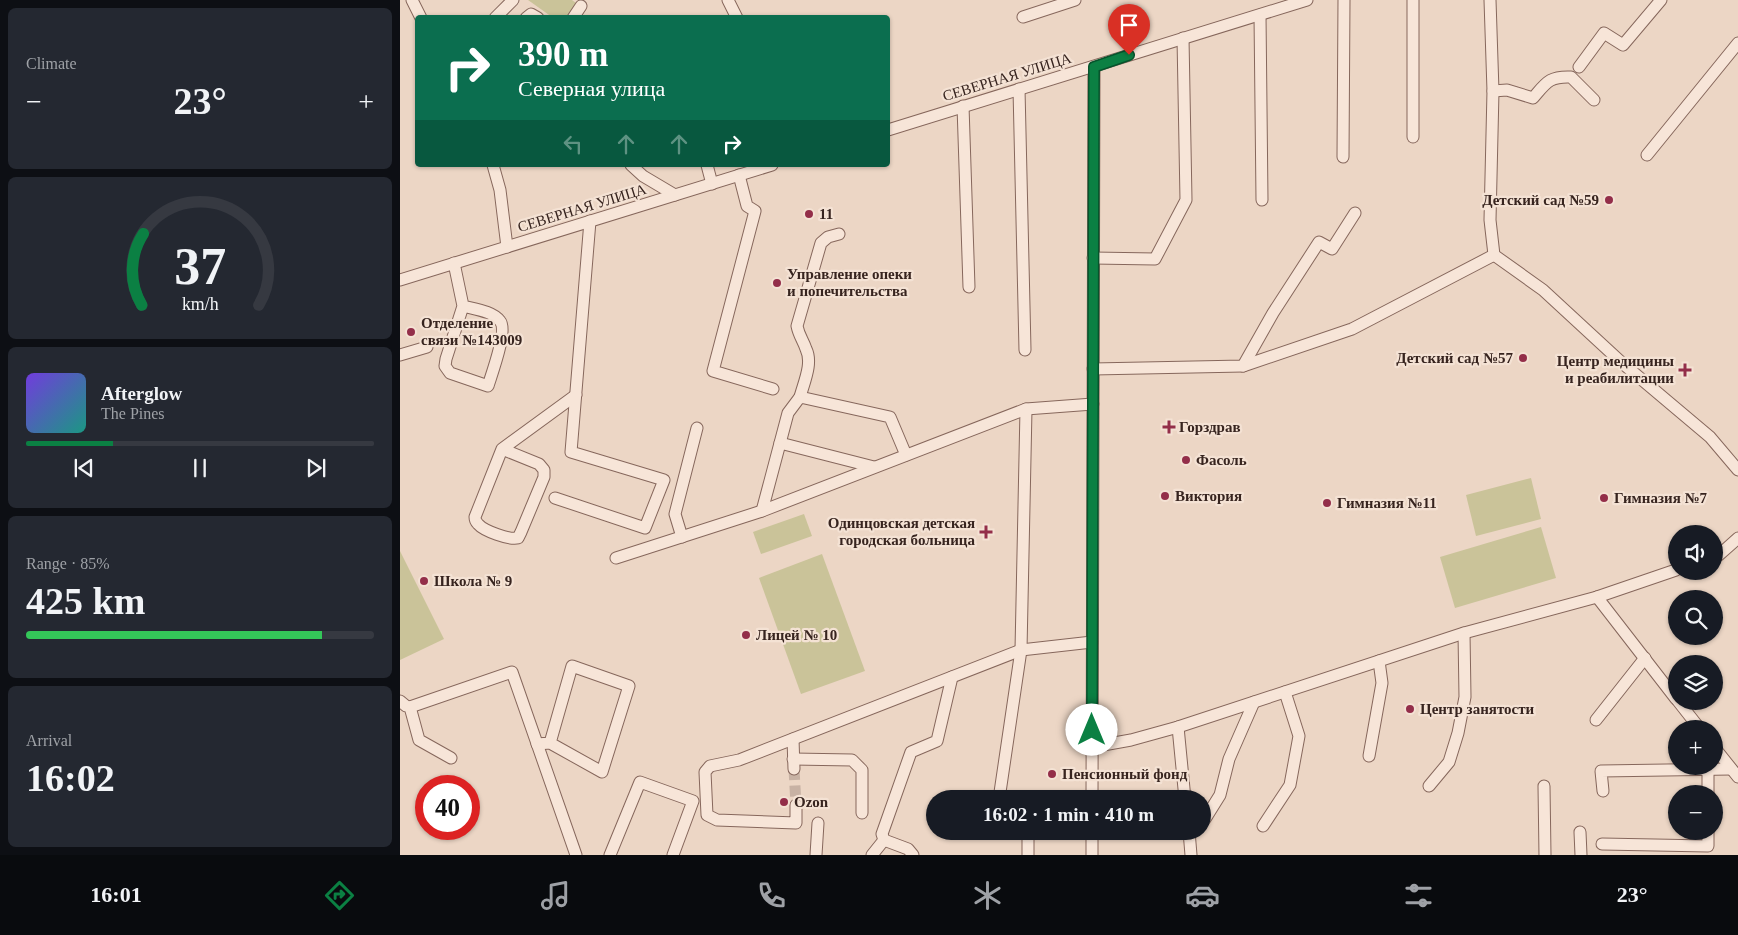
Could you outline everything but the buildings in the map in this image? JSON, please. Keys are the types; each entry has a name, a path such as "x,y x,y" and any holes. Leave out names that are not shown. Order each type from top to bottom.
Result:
{"street":[{"path":"412,0 420,15"},
{"path":"498,15 513,0"},
{"path":"728,0 736,15"},
{"path":"1023,17 1075,0"},
{"name":"СЕВЕРНАЯ УЛИЦА","path":"890,129 1308,0"},
{"path":"1343,157 1344,0"},
{"path":"1413,0 1413,137"},
{"path":"1490,0 1493,91 1490,220 1494,255 1543,290 1621,362 1710,437 1738,470"},
{"path":"1579,67 1604,33 1624,45 1661,0"},
{"path":"575,15 581,6"},
{"path":"1260,15 1262,200"},
{"path":"1093,258 1155,259 1186,200 1183,38"},
{"path":"1647,155 1738,43"},
{"path":"1092,790 1094,67"},
{"path":"1493,91 1507,90 1533,98 1548,80 1559,77 1571,77 1594,100"},
{"path":"1019,89 1025,350"},
{"path":"964,106 969,287"},
{"path":"494,167 500,190 507,247"},
{"path":"633,167 643,176 675,195"},
{"path":"708,167 712,184"},
{"name":"СЕВЕРНАЯ УЛИЦА","path":"400,280 712,184 759,167"},
{"path":"739,175 747,206 755,211 713,371 773,389"},
{"path":"1243,366 1273,313 1319,242 1332,250 1355,213"},
{"path":"555,498 646,528 664,480 571,452 590,221"},
{"path":"762,511 788,413 800,397 808,366 807,350 800,338 797,326 821,243 828,237 839,234"},
{"path":"1093,369 1243,366 1352,329 1494,255"},
{"path":"454,263 463,306 445,366 450,373 488,386 503,331 501,321 493,315 463,306"},
{"path":"400,355 427,347"},
{"path":"502,449 539,464 544,470 544,477 521,532 518,538 511,539 483,528 477,524 475,517 502,449 576,395"},
{"path":"800,397 890,417 906,455"},
{"path":"616,558 762,511 1026,409 1093,404"},
{"path":"1000,790 1021,650 1026,409"},
{"path":"682,537 675,514 697,428"},
{"path":"780,443 874,467"},
{"path":"1723,551 1738,538"},
{"path":"1092,747 1131,740 1178,727 1464,633 1597,597 1668,573"},
{"path":"1597,597 1668,688"},
{"path":"1429,786 1449,762 1458,733 1465,697 1464,633"},
{"path":"796,804 796,823 718,820 707,815 705,772 710,766 739,760 1021,650 1092,642"},
{"path":"1596,720 1645,658"},
{"path":"1368,756 1382,683 1379,661"},
{"path":"537,744 550,743 602,772 629,686 572,666 550,743"},
{"path":"452,758 419,740 405,704 512,672 576,855"},
{"path":"884,840 882,834 910,752 937,741 952,677"},
{"path":"1263,826 1290,785 1299,736 1285,692"},
{"path":"1211,810 1220,795 1229,759 1254,702"},
{"path":"1685,710 1693,720"},
{"path":"1178,727 1184,790"},
{"path":"793,739 794,764 852,760 862,770 862,813"},
{"path":"1723,758 1735,773"},
{"path":"1602,791 1602,771 1668,770"},
{"path":"610,855 640,782 693,801 673,855"},
{"path":"1544,786 1545,855"},
{"path":"816,855 818,823"},
{"path":"1580,832 1581,855"},
{"path":"872,855 884,840"},
{"path":"884,840 908,849 913,855"},
{"path":"1028,840 1028,855"},
{"path":"1092,840 1092,855"},
{"path":"1190,840 1191,855"},
{"path":"1602,844 1708,846 1708,840"}],"shaded area":[{"path":"528,0 572,0 576,3 568,15 549,15"},
{"path":"1531,478 1541,519 1476,536 1466,495"},
{"path":"804,514 812,536 761,554 753,532"},
{"path":"1541,527 1556,578 1455,608 1440,557"},
{"path":"400,551 444,639 400,660"},
{"path":"822,554 865,671 801,694 759,578"}],"tunnel":[{"path":"794,769 796,805"}],"place":[{"name":"Детский сад №59","path":"1609,200"},
{"name":"11","path":"809,214"},
{"name":"Управление опеки и попечительства","path":"777,283"},
{"name":"Отделение связи №143009","path":"411,332"},
{"name":"Детский сад №57","path":"1523,358"},
{"name":"Центр медицины и реабилитации","path":"1685,370"},
{"name":"Горздрав","path":"1169,427"},
{"name":"Фасоль","path":"1186,460"},
{"name":"Виктория","path":"1165,496"},
{"name":"Гимназия №7","path":"1604,498"},
{"name":"Гимназия №11","path":"1327,503"},
{"name":"Одинцовская детская городская больница","path":"986,532"},
{"name":"Школа № 9","path":"424,581"},
{"name":"Лицей № 10","path":"746,635"},
{"name":"Центр занятости","path":"1410,709"},
{"name":"Пенсионный фонд","path":"1052,774"},
{"name":"Ozon","path":"784,802"}],"route":[{"path":"1092,730 1094,67 1129,55"}]}
